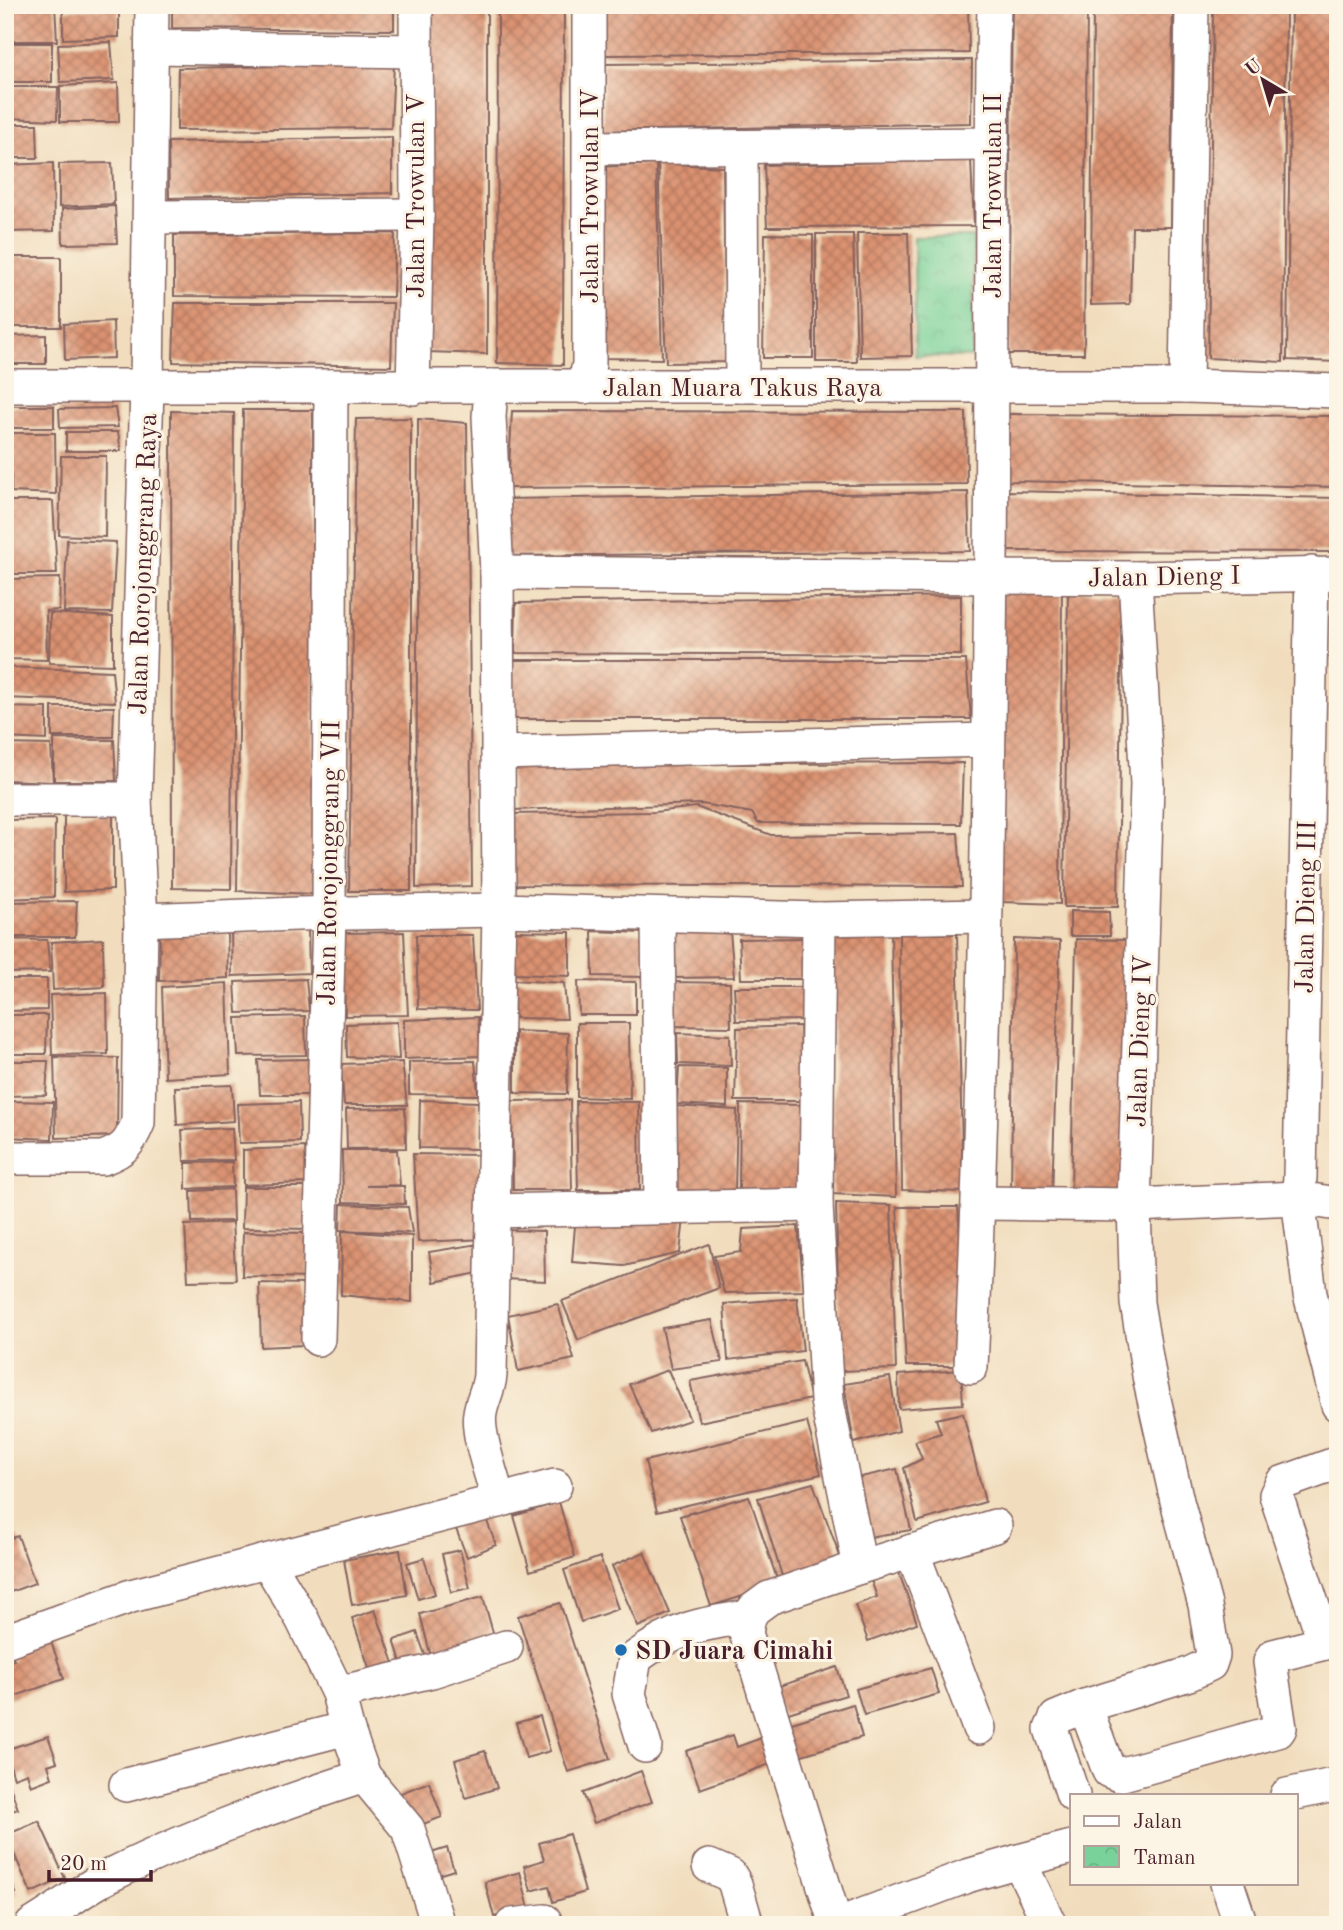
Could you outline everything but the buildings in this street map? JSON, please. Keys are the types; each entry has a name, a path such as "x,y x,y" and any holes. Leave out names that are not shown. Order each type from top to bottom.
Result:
{"street":[{"name":"Jalan Rorojonggrang Raya","path":"5,1158 103,1158 118,1152 130,1141 138,1123 141,920 135,799 147,387 152,5"},
{"name":"Jalan Trowulan V","path":"413,388 417,215 416,5"},
{"name":"Jalan Trowulan IV","path":"584,387 589,364 589,5"},
{"name":"Jalan Trowulan II","path":"971,1367 979,1203 991,577 991,144 994,5"},
{"path":"1186,386 1192,5"},
{"path":"152,47 416,51"},
{"path":"590,148 991,144"},
{"path":"741,147 742,386"},
{"path":"150,217 417,215"},
{"name":"Jalan Muara Takus Raya","path":"5,386 1186,386 1338,391"},
{"name":"Jalan Rorojonggrang VII","path":"318,1339 330,914 331,386"},
{"path":"491,387 489,417 497,573 499,910 489,1388 480,1412 479,1427 499,1501"},
{"name":"Jalan Dieng I","path":"497,573 1135,578 1325,574"},
{"name":"Jalan Dieng III","path":"1325,574 1298,1198 1310,1294 1338,1405"},
{"name":"Jalan Dieng IV","path":"1085,1706 1189,1674 1206,1667 1212,1660 1205,1605 1177,1501 1150,1381 1137,1303 1134,1205 1147,783 1135,578"},
{"path":"498,753 987,740"},
{"path":"5,799 135,799"},
{"path":"141,920 499,910 819,919 985,916"},
{"path":"658,915 660,1207"},
{"path":"819,919 816,1205 827,1401 860,1567"},
{"path":"979,1203 1134,1205 1298,1198 1338,1203"},
{"path":"493,1211 816,1205"},
{"path":"1073,1794 1051,1729 1056,1718 1085,1706 1109,1771 1119,1775 1278,1731 1280,1728 1270,1662 1273,1657 1331,1640 1276,1495 1282,1483 1338,1463"},
{"path":"5,1641 131,1596 555,1486"},
{"path":"995,1526 769,1598 754,1609 746,1633 839,1925 967,1876 1070,1848"},
{"path":"912,1551 979,1728"},
{"path":"268,1562 302,1619 338,1693 364,1776 408,1829 438,1925"},
{"path":"645,1746 629,1694 635,1658 658,1641 701,1623 750,1617"},
{"path":"338,1693 432,1671 506,1647"},
{"path":"126,1784 347,1728"},
{"path":"32,1925 106,1877 177,1845 281,1802 364,1776"},
{"path":"1292,1794 1338,1784"},
{"path":"1019,1861 1050,1925"},
{"path":"709,1866 730,1875 747,1925"},
{"path":"1227,1884 1235,1922"},
{"path":"512,1925 545,1921"}],"green space":[{"path":"914,237 973,237 973,357 915,356"}],"place":[{"name":"SD Juara Cimahi","path":"621,1650"}]}
